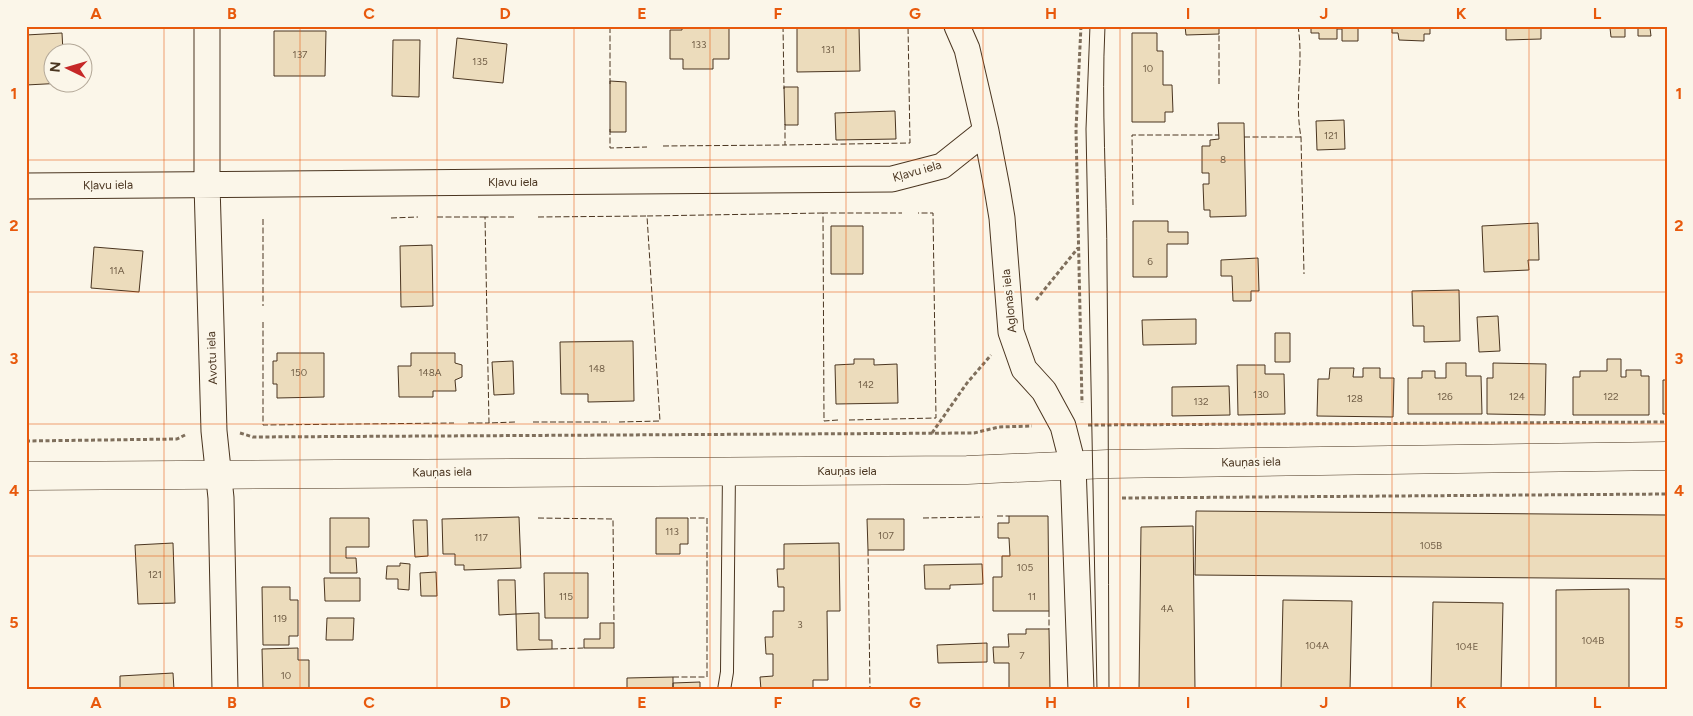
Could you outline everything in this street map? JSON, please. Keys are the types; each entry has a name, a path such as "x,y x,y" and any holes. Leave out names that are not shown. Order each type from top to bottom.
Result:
{"street":[{"name":"Avotu iela","path":"207,26 207,184 214,430 221,498 225,690"},
{"name":"Aglonas iela","path":"957,26 970,38 1002,218 1010,332 1024,369 1044,391 1063,426 1073,465 1080,690"},
{"name":"Kļavu iela","path":"26,186 892,179 942,166 986,131"},
{"name":"Kauņas iela","path":"26,476 967,470 1073,465 1667,456"}],"lane":[{"path":"724,690 727,672 729,471"}],"path":[{"path":"1081,26 1076,129 1082,405"},
{"path":"1121,424 1667,422"},
{"path":"233,430 253,437 974,433 999,427 1034,426"},
{"path":"26,441 177,439 189,433"},
{"path":"1122,498 1667,494"}],"building":[{"path":"682,26 729,28 729,59 713,59 713,69 683,69 683,59 670,59 670,30 682,30"},
{"path":"797,26 859,26 860,71 797,72"},
{"path":"1185,26 1219,26 1219,34 1186,35"},
{"path":"1311,26 1358,26 1358,41 1342,41 1342,29 1337,29 1337,39 1319,39 1319,33 1311,33"},
{"path":"1392,26 1430,26 1430,34 1424,34 1424,41 1399,40 1398,33 1392,33"},
{"path":"1506,26 1541,26 1541,39 1506,40"},
{"path":"1602,26 1660,27 1650,28 1651,36 1638,36 1638,28 1625,27 1625,37 1611,37 1610,28 1602,28"},
{"path":"274,31 326,31 325,76 274,76"},
{"path":"62,33 62,42 42,42 42,84 26,85 26,35"},
{"path":"1132,33 1157,33 1157,51 1163,51 1163,85 1172,85 1173,112 1165,112 1165,122 1132,122"},
{"path":"457,38 507,44 503,83 453,78"},
{"path":"393,40 420,40 419,97 392,96"},
{"path":"610,81 626,82 626,132 610,132"},
{"path":"784,87 798,87 798,125 785,125"},
{"path":"895,111 896,139 836,140 835,113"},
{"path":"1344,120 1345,149 1317,150 1316,121"},
{"path":"1218,123 1244,123 1246,216 1210,217 1210,210 1204,210 1203,184 1209,184 1209,173 1202,173 1202,146 1210,146 1210,140 1219,139"},
{"path":"1133,221 1168,221 1168,232 1188,232 1188,244 1167,244 1167,277 1133,277"},
{"path":"1538,223 1539,260 1528,260 1529,270 1484,272 1482,226"},
{"path":"831,226 863,226 863,274 831,274"},
{"path":"432,245 433,306 401,307 400,246"},
{"path":"94,247 143,251 139,292 91,288"},
{"path":"1258,258 1259,291 1251,291 1251,301 1233,301 1232,276 1221,276 1221,260"},
{"path":"1459,290 1460,341 1424,342 1424,326 1413,326 1412,291"},
{"path":"1498,316 1500,351 1479,352 1477,317"},
{"path":"1196,319 1196,344 1143,345 1142,320"},
{"path":"1275,333 1290,333 1290,362 1275,362"},
{"path":"633,341 634,401 588,402 588,394 561,394 560,342"},
{"path":"277,353 324,353 324,397 277,398 277,384 273,384 273,361 277,361"},
{"path":"411,353 455,353 455,363 462,365 462,377 455,380 456,391 433,391 433,397 399,397 398,366 411,366"},
{"path":"854,359 874,359 874,365 897,364 898,403 836,404 835,365 854,364"},
{"path":"1607,359 1621,359 1621,377 1626,377 1626,370 1641,370 1641,376 1649,376 1649,415 1573,415 1573,377 1580,377 1580,371 1607,371"},
{"path":"513,361 514,394 494,395 492,362"},
{"path":"1446,363 1466,363 1466,376 1481,376 1482,414 1408,414 1408,378 1422,378 1422,371 1435,371 1435,378 1446,378"},
{"path":"1493,363 1546,364 1545,415 1487,414 1487,378 1493,378"},
{"path":"1237,365 1265,365 1265,374 1284,374 1285,414 1238,415"},
{"path":"1330,368 1354,368 1353,377 1363,377 1363,368 1380,368 1380,378 1394,378 1393,417 1317,416 1318,379 1329,379"},
{"path":"1663,380 1667,380 1667,414 1663,414"},
{"path":"1229,386 1230,415 1172,416 1172,387"},
{"path":"1196,511 1667,515 1667,579 1195,575"},
{"path":"1009,516 1048,516 1049,611 993,611 993,577 1002,577 1002,556 1010,556 1009,538 998,538 998,523 1009,523"},
{"path":"519,517 521,568 464,570 464,565 455,565 455,554 443,554 442,519"},
{"path":"330,518 369,518 369,547 346,547 346,558 356,558 357,573 330,573"},
{"path":"656,518 688,518 688,544 680,544 680,554 656,554"},
{"path":"867,519 904,519 904,550 868,550"},
{"path":"413,520 427,520 428,556 415,557"},
{"path":"1193,526 1195,690 1139,690 1141,527"},
{"path":"173,543 175,603 138,604 135,545"},
{"path":"839,543 840,611 827,611 828,680 813,680 813,690 761,690 760,677 773,676 773,654 766,654 765,637 773,637 773,611 784,611 784,587 778,587 777,569 784,569 784,544"},
{"path":"400,563 410,564 409,590 398,589 398,579 386,579 387,566 400,566"},
{"path":"982,564 983,584 950,585 950,589 925,589 924,565"},
{"path":"436,572 437,596 421,596 420,573"},
{"path":"544,573 588,573 588,618 545,618"},
{"path":"324,578 360,578 360,601 325,601"},
{"path":"498,580 515,580 516,614 499,615"},
{"path":"262,587 290,587 290,600 298,600 298,636 289,636 289,645 263,645"},
{"path":"1629,589 1629,690 1556,690 1556,590"},
{"path":"1283,600 1352,601 1350,690 1281,690"},
{"path":"1433,602 1503,603 1501,690 1431,690"},
{"path":"539,613 539,640 552,640 552,649 517,650 516,614"},
{"path":"327,618 354,618 353,640 326,640"},
{"path":"600,623 614,623 614,648 584,648 584,639 600,639"},
{"path":"1026,629 1049,629 1050,690 1009,690 1009,663 994,663 993,647 1009,647 1008,634 1026,634"},
{"path":"987,643 987,662 938,663 937,645"},
{"path":"298,648 298,660 309,660 309,690 263,690 262,649"},
{"path":"173,673 174,690 120,690 120,676"},
{"path":"673,677 673,690 627,690 627,678"},
{"path":"700,682 700,690 673,690 673,683"}],"tram line":[{"path":"1090,26 1086,129 1097,690"},
{"path":"1105,26 1109,690"}],"fence":[{"path":"610,26 610,84"},
{"path":"783,26 784,89"},
{"path":"785,124 785,145 910,143 908,26"},
{"path":"1298,26 1300,40 1298,109 1301,137 1304,274"},
{"path":"1219,34 1219,84"},
{"path":"610,129 610,148 647,147"},
{"path":"1133,205 1132,135 1219,135"},
{"path":"1244,137 1301,137"},
{"path":"663,146 785,145"},
{"path":"838,420 824,421 823,213 902,213"},
{"path":"619,422 660,421 647,216 823,213"},
{"path":"849,420 936,418 933,213 918,213"},
{"path":"538,217 647,216"},
{"path":"391,218 418,217"},
{"path":"437,217 485,217"},
{"path":"514,217 485,217 489,423 515,422"},
{"path":"263,219 263,306"},
{"path":"263,322 263,425 454,423"},
{"path":"533,422 610,422"},
{"path":"468,423 489,423"},
{"path":"997,516 1009,516"},
{"path":"923,518 983,517"},
{"path":"538,518 613,519 614,623"},
{"path":"673,677 707,677 707,518 688,518"},
{"path":"868,550 870,690"},
{"path":"1049,611 1049,629"},
{"path":"552,649 584,648"}]}
